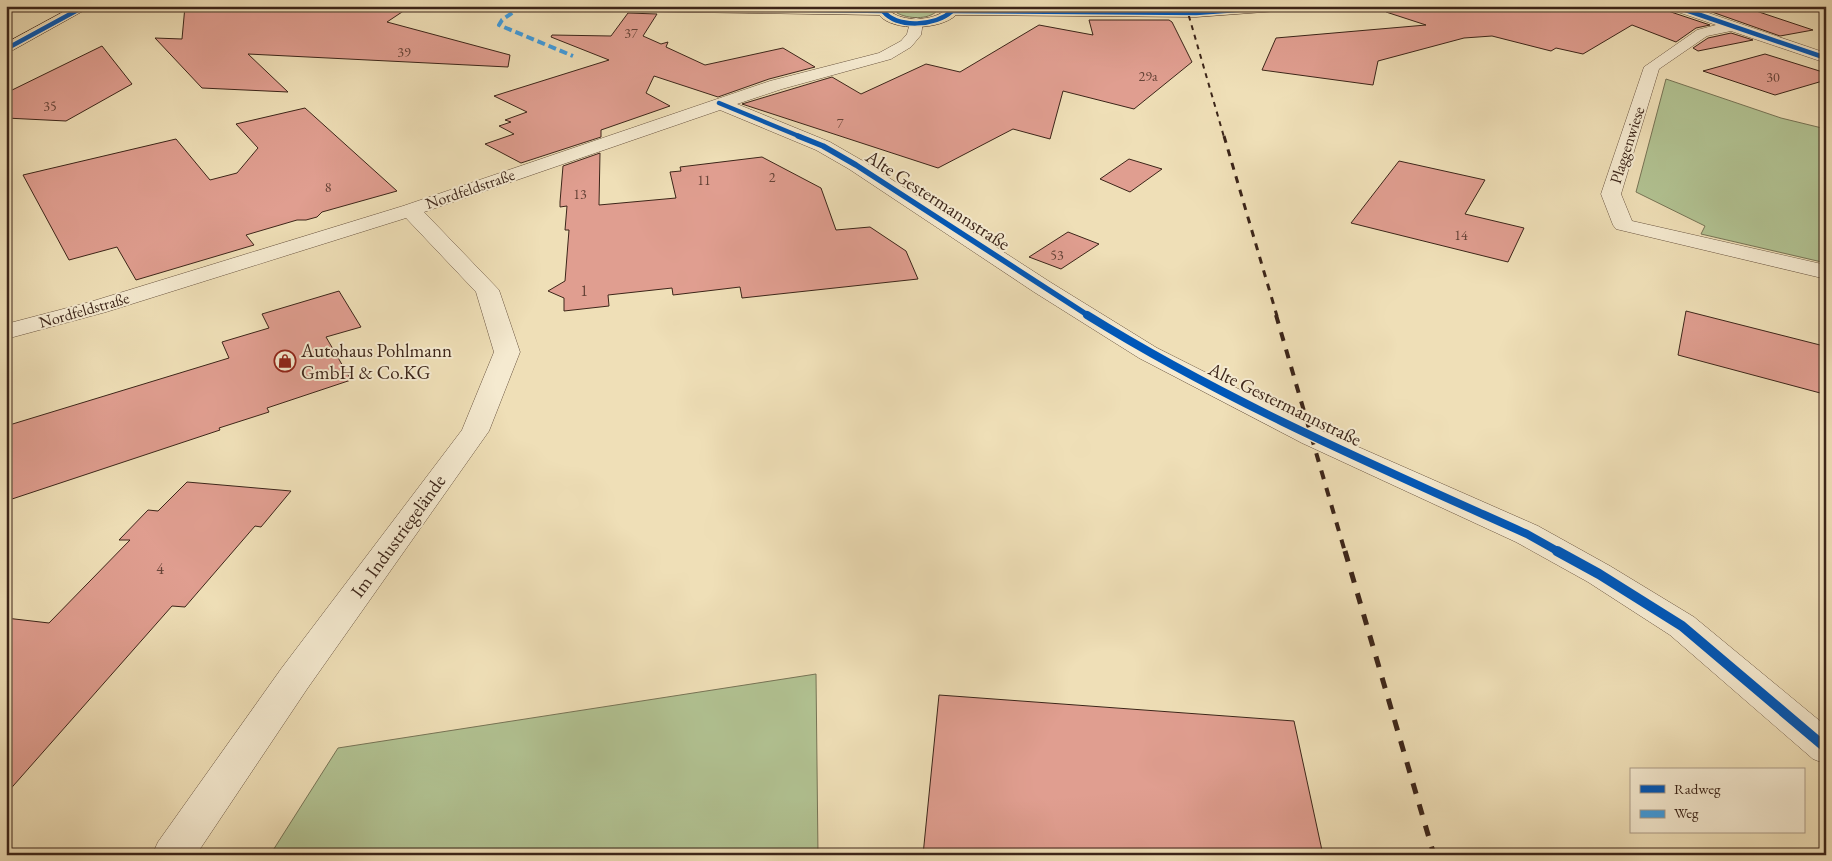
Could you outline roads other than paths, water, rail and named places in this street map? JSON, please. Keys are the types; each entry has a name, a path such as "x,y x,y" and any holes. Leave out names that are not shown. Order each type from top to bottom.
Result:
{"main road":[{"path":"6,49 85,6"},
{"path":"549,6 885,8 886,16 916,22 945,18 950,9 1188,13 1291,6"}],"street":[{"path":"1674,6 1826,58"},
{"name":"Nordfeldstraße","path":"6,332 98,307 410,210 776,85 885,56 906,44 914,35 916,22"},
{"name":"Plaggenwiese","path":"1732,26 1702,33 1652,67 1610,194 1623,225 1826,272"},
{"name":"Alte Gestermannstraße","path":"719,103 824,146 1148,353 1312,437 1527,534 1599,574 1682,626 1826,748"},
{"name":"Im Industriegelände","path":"172,855 294,679 475,431 507,352 487,290 410,210"}],"railway":[{"path":"1186,6 1224,137"},
{"path":"1224,136 1277,316"},
{"path":"1276,315 1345,552"},
{"path":"1345,551 1434,855"}],"place":[{"name":"Autohaus Pohlmann GmbH & Co.KG","path":"285,361"}]}
